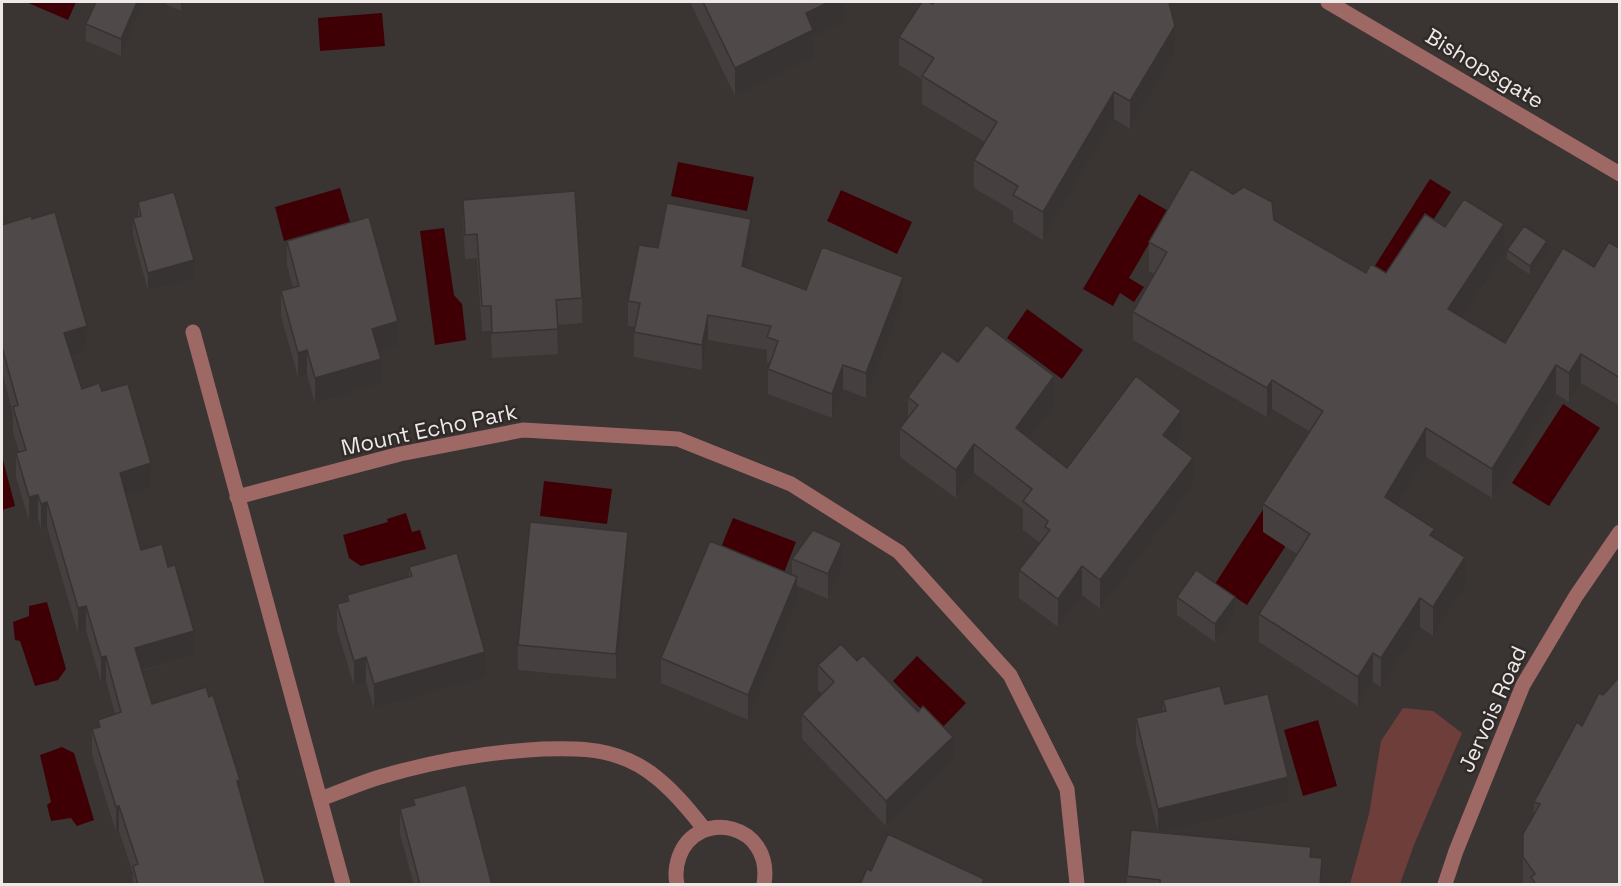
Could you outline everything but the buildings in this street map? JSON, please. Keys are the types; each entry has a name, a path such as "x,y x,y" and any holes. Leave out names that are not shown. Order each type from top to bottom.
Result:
{"street":[{"name":"Bishopsgate","path":"1328,2 1620,174"},
{"path":"193,332 343,885"},
{"name":"Mount Echo Park","path":"237,497 400,454 523,430 678,439 791,484 899,552 1010,675 1067,789 1077,885"},
{"name":"Jervois Road","path":"1445,885 1456,851 1524,685 1576,596 1620,532"},
{"path":"320,799 380,777 467,757 521,750 561,748 594,750 626,759 652,774 705,830"},
{"path":"677,885 676,865 681,850 691,838 705,830 719,827 733,829 746,835 757,845 764,857 766,871 764,885"}],"shaded area":[{"path":"26,2 76,2 68,20"},
{"path":"382,13 385,46 320,51 318,18"},
{"path":"678,162 754,177 747,211 671,196"},
{"path":"1430,179 1451,192 1392,285 1371,272"},
{"path":"340,188 350,222 284,241 275,207"},
{"path":"841,190 912,222 897,254 827,221"},
{"path":"1139,194 1168,211 1129,278 1144,287 1134,302 1120,293 1113,306 1083,289"},
{"path":"444,228 454,295 462,304 466,340 435,345 420,231"},
{"path":"1027,309 1083,350 1062,379 1007,338"},
{"path":"1563,404 1600,428 1549,506 1512,483"},
{"path":"2,456 15,506 2,510"},
{"path":"544,481 612,489 607,524 540,516"},
{"path":"1273,494 1285,547 1247,605 1215,584"},
{"path":"406,513 412,532 420,530 426,549 361,566 349,558 343,535 388,522 387,519"},
{"path":"733,518 796,542 783,575 720,550"},
{"path":"47,602 66,669 58,680 35,686 20,641 15,640 13,622 29,616 29,606"},
{"path":"917,656 966,703 941,729 893,681"},
{"path":"1403,708 1433,711 1462,733 1414,845 1400,884 1350,884 1369,814 1381,741"},
{"path":"1318,720 1337,786 1303,796 1284,730"},
{"path":"62,747 74,753 94,820 77,826 71,818 51,821 47,805 51,802 40,755"}]}
